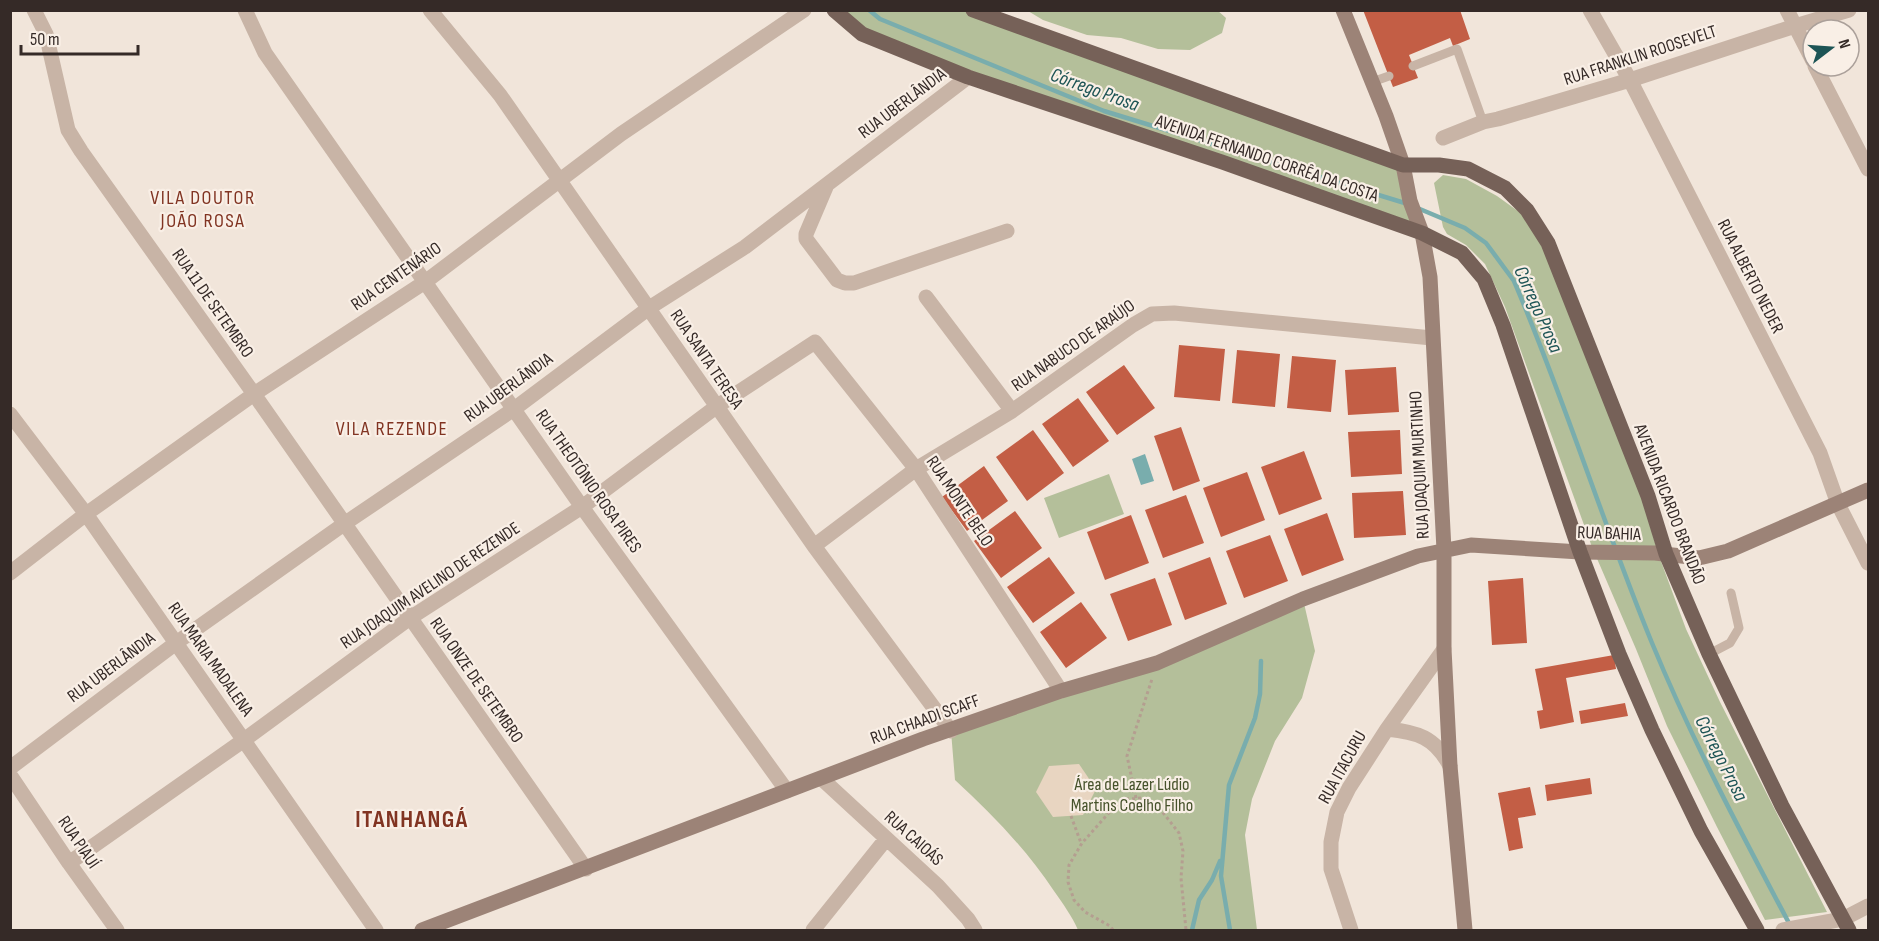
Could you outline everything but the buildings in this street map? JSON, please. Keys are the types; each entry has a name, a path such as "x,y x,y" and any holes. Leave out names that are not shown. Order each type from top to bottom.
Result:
{"main road":[{"name":"AVENIDA FERNANDO CORRÊA DA COSTA","path":"834,10 862,34 968,77 1222,162 1422,233"},
{"path":"973,10 1404,169"},
{"name":"AVENIDA RICARDO BRANDÃO","path":"1404,169 1439,165 1468,169 1505,189 1527,210 1548,243 1648,496 1661,554 1841,924"},
{"path":"1422,233 1461,253 1484,279 1503,325 1580,552 1619,654 1652,730 1701,831 1757,930"}],"street":[{"name":"RUA 11 DE SETEMBRO","path":"34,10 46,34 68,130 254,394"},
{"name":"RUA THEOTÔNIO ROSA PIRES","path":"245,10 265,52 582,507 787,791"},
{"name":"RUA SANTA TERESA","path":"430,10 500,95 814,546 951,731"},
{"name":"RUA CENTENÁRIO","path":"10,573 86,514 254,394 425,282 621,134 804,10"},
{"name":"RUA JOAQUIM MURTINHO","path":"1343,10 1404,169 1410,201 1422,233 1430,277 1444,550 1444,649 1450,766 1465,930"},
{"name":"RUA ALBERTO NEDER","path":"1590,10 1630,81 1820,453 1838,504 1869,563"},
{"path":"1787,10 1801,38"},
{"name":"RUA FRANKLIN ROOSEVELT","path":"1443,138 1483,122 1630,81 1849,10"},
{"name":"RUA UBERLÂNDIA","path":"10,768 176,642 514,409 649,308 745,247 968,77"},
{"path":"1821,78 1869,169"},
{"path":"828,184 806,234 806,239 837,280 844,284 854,283 1007,231"},
{"path":"926,297 1012,411"},
{"name":"RUA NABUCO DE ARAÚJO","path":"814,546 916,469 1012,411 1152,314 1174,313 1432,338"},
{"name":"RUA JOAQUIM AVELINO DE REZENDE","path":"69,863 244,740 410,618 582,507 716,407 815,342"},
{"name":"RUA MONTE BELO","path":"815,342 916,469 1061,691"},
{"name":"RUA ONZE DE SETEMBRO","path":"254,394 586,869"},
{"name":"RUA MARIA MADALENA","path":"10,414 86,514 376,930"},
{"name":"RUA BAHIA","path":"1444,550 1472,546 1661,554 1699,558 1728,551 1869,490"},
{"name":"RUA CHAADI SCAFF","path":"422,930 923,740 1061,691 1157,663 1303,599 1418,556 1444,550"},
{"name":"RUA ITACURU","path":"1351,930 1331,869 1331,842 1337,812 1349,788 1387,729 1444,649"},
{"name":"RUA ITACURU","path":"1387,729 1411,732 1424,737 1443,752 1450,766"},
{"name":"RUA PIAUÍ","path":"10,775 117,930"},
{"name":"RUA CAIOÁS","path":"822,779 938,886 975,930"},
{"path":"813,930 886,839"},
{"path":"1789,930 1841,924 1869,906"}],"lane":[{"path":"1413,66 1458,49 1483,122"},
{"path":"1372,82 1389,76"},
{"path":"1708,654 1730,643 1739,628 1731,593"}],"path":[{"path":"1136,798 1127,756 1157,663"},
{"path":"1113,930 1085,912 1074,900 1068,882 1069,864 1082,843 1114,807 1127,798 1142,798 1157,805 1179,833 1183,851 1181,878 1186,930"},
{"path":"1071,816 1082,843"}],"green space":[{"path":"1217,10 1226,18 1222,33 1190,50 1158,49 1121,38 1087,35 1043,20 1028,11"},
{"path":"834,11 973,11 1403,165 1422,233 892,47"},
{"path":"1443,175 1466,179 1497,196 1522,214 1542,246 1641,495 1659,556 1686,629 1720,702 1827,912 1765,920 1667,726 1592,547 1505,307 1485,264 1466,245 1447,234 1443,227 1434,183"},
{"path":"1109,474 1124,514 1059,538 1044,498"},
{"name":"Área de Lazer Lúdio Martins Coelho Filho","path":"1303,599 1315,651 1302,698 1275,741 1252,799 1245,835 1257,930 1078,930 1064,905 1020,846 955,780 951,731 1157,663"}],"shaded area":[{"path":"1079,764 1096,789 1083,815 1053,817 1036,792 1049,766"}],"water":[{"path":"1145,454 1154,481 1141,485 1132,459"}],"waterway":[{"name":"Córrego Prosa","path":"869,10 880,19 1104,111 1408,204"},
{"name":"Córrego Prosa","path":"1415,207 1465,228 1486,243 1514,281 1667,679 1718,786 1790,925"},
{"path":"1230,930 1221,876 1229,785 1255,718 1260,694 1261,661"},
{"path":"1192,930 1199,900 1212,880 1220,861"}],"district":[{"name":"VILA DOUTOR JOÃO ROSA","path":"203,208"},
{"name":"VILA REZENDE","path":"392,428"},
{"name":"ITANHANGÁ","path":"412,819"}]}
